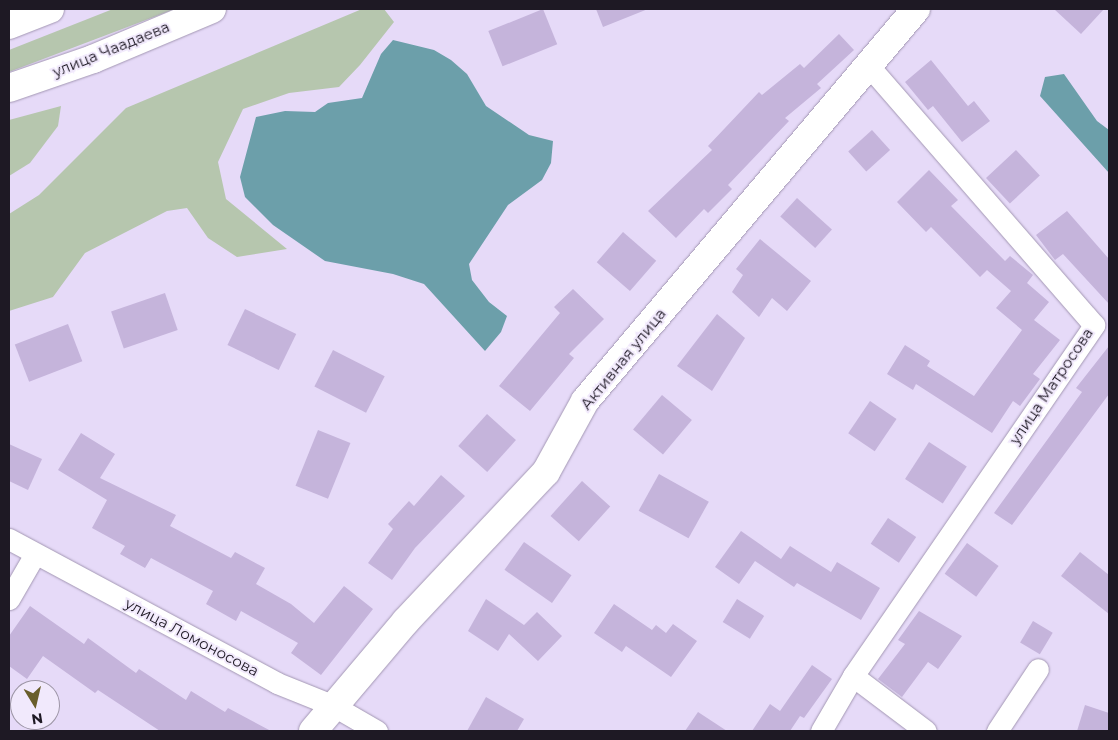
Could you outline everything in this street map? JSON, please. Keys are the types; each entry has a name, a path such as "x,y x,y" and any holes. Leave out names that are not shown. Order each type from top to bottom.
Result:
{"main road":[{"path":"9,25 50,9"},
{"name":"улица Чаадаева","path":"9,88 93,59 212,9"},
{"name":"Активная улица","path":"313,731 332,705 546,472 586,401 870,67 916,9"}],"street":[{"name":"улица Матросова","path":"821,731 853,676 1094,324 870,67"},
{"name":"улица Ломоносова","path":"9,539 277,683 332,705 377,731"},
{"path":"9,599 35,554"},
{"path":"997,731 1038,669"},
{"path":"853,676 926,731"}],"shaded area":[{"path":"113,9 175,9 9,72 9,50"},
{"path":"362,9 384,9 394,22 360,65 339,87 289,93 243,109 218,162 226,199 287,249 237,257 208,238 187,208 167,211 85,253 53,297 9,311 9,214 39,195 126,108"},
{"path":"393,40 434,50 451,60 467,74 486,106 529,135 553,141 551,163 542,180 508,205 469,264 472,280 489,302 507,316 501,332 485,351 424,284 393,274 325,261 273,225 245,197 240,177 256,117 285,111 315,112 328,103 362,98 381,54"},
{"path":"1064,74 1097,121 1109,130 1109,173 1040,96 1045,77"},
{"path":"61,106 58,126 30,163 9,176 9,120"}],"building":[{"path":"543,9 557,44 503,66 488,31"},
{"path":"596,9 648,9 603,27"},
{"path":"1054,9 1104,9 1081,34"},
{"path":"839,34 854,50 817,84 821,88 785,118 789,121 728,185 732,189 708,213 704,209 676,238 648,211 712,150 708,146 759,92 762,95 800,64 804,68"},
{"path":"931,60 968,106 974,101 990,121 962,142 933,106 928,110 905,82"},
{"path":"872,130 890,150 866,171 848,151"},
{"path":"1016,150 1040,176 1010,204 986,178"},
{"path":"929,170 958,200 951,206 1005,261 1010,256 1033,275 1027,283 1049,302 1034,320 1060,340 1033,374 1040,379 1020,406 1013,401 992,433 916,384 913,390 887,374 905,345 930,361 927,366 974,396 1022,330 996,308 1011,291 987,270 980,277 931,227 926,232 897,202"},
{"path":"797,198 832,229 815,248 780,217"},
{"path":"1067,211 1109,259 1109,304 1063,254 1055,260 1036,235"},
{"path":"623,232 656,261 630,291 597,262"},
{"path":"760,239 811,281 787,311 772,298 759,317 732,292 743,275 736,269"},
{"path":"573,289 604,319 569,354 574,358 530,411 499,386 560,313 554,307"},
{"path":"165,293 178,330 124,348 111,312"},
{"path":"245,309 296,334 279,370 227,345"},
{"path":"717,314 745,338 712,391 677,366"},
{"path":"68,324 82,361 29,382 15,344"},
{"path":"1109,346 1109,394 1012,525 994,513 1082,392 1076,388"},
{"path":"333,350 385,376 366,413 314,387"},
{"path":"662,395 692,420 663,455 633,429"},
{"path":"870,401 897,419 875,451 848,433"},
{"path":"487,414 516,440 487,472 458,446"},
{"path":"318,430 350,443 328,499 296,486"},
{"path":"81,433 115,454 100,478 176,515 170,526 231,558 235,552 265,568 256,584 291,604 314,623 344,586 373,609 321,675 291,653 298,643 241,611 236,621 206,604 213,591 151,558 145,568 120,554 125,546 92,528 107,500 58,470"},
{"path":"929,442 967,467 943,503 905,479"},
{"path":"9,444 42,459 28,490 9,481"},
{"path":"659,474 709,502 688,538 639,511"},
{"path":"441,475 465,496 415,548 392,580 368,563 393,529 388,524 409,501 414,506"},
{"path":"582,481 610,506 579,541 551,516"},
{"path":"888,518 916,537 899,563 871,544"},
{"path":"741,531 781,559 790,546 831,572 837,562 880,588 861,620 797,583 794,587 755,561 739,584 715,567"},
{"path":"524,542 572,575 552,603 504,570"},
{"path":"967,543 999,566 976,597 945,574"},
{"path":"1080,552 1109,575 1109,614 1061,576"},
{"path":"486,599 524,625 537,612 562,636 538,661 509,634 498,651 468,631"},
{"path":"737,599 764,616 750,639 723,622"},
{"path":"614,604 652,630 656,625 666,633 673,624 697,641 671,677 626,646 622,652 594,633"},
{"path":"30,606 84,644 88,638 136,673 139,669 186,700 191,691 225,712 228,708 271,731 160,731 98,690 95,693 43,656 27,679 9,666 9,636"},
{"path":"919,611 962,636 938,669 928,662 902,697 878,679 905,644 898,640"},
{"path":"1033,621 1053,633 1040,654 1020,642"},
{"path":"812,665 832,679 804,718 800,716 790,731 752,731 770,704 780,711"},
{"path":"486,697 524,719 517,731 467,731"},
{"path":"1085,705 1109,713 1109,731 1077,731"},
{"path":"698,712 727,731 685,731"}]}
